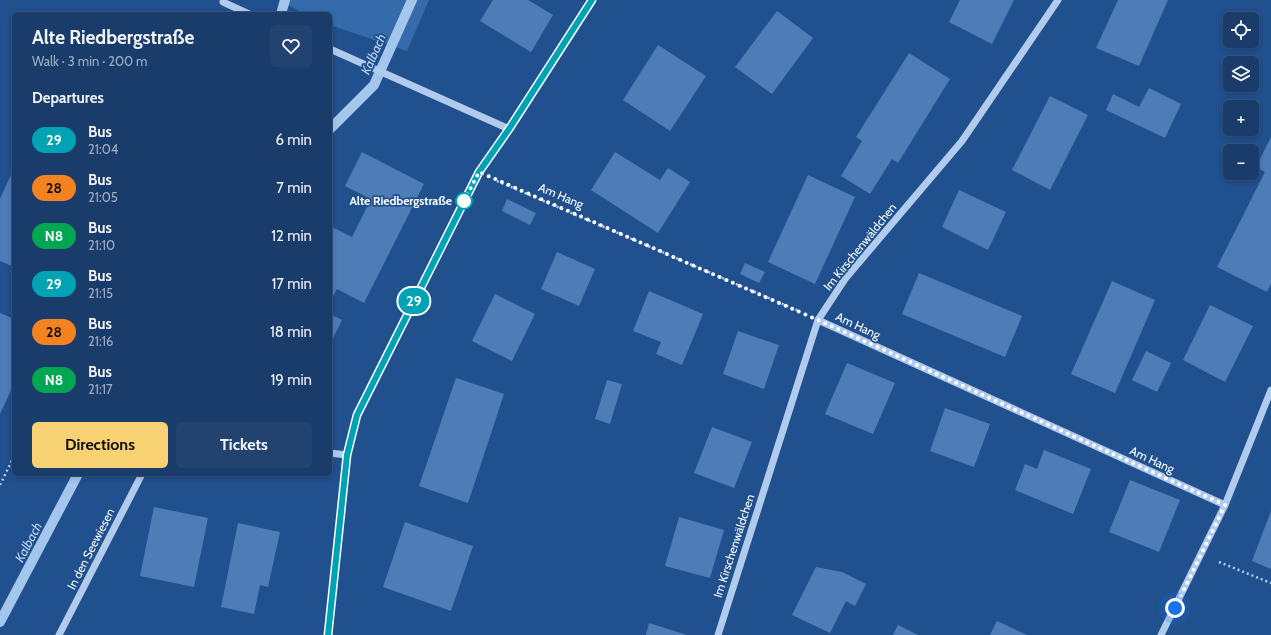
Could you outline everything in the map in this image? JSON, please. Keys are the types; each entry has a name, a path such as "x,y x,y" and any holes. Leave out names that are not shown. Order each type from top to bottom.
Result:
{"street":[{"path":"328,635 347,455 357,415 479,172 509,129 592,0"},
{"name":"Im Kirschenwäldchen","path":"718,635 818,320 845,279 962,141 1058,0"},
{"path":"223,2 245,12"},
{"path":"332,50 509,129"},
{"name":"Am Hang","path":"818,320 1225,505"},
{"path":"1161,635 1202,555 1225,505 1271,390"},
{"path":"332,453 347,455"},
{"name":"In den Seewiesen","path":"59,635 141,476"}],"path":[{"name":"Am Hang","path":"479,172 818,320"},
{"path":"0,485 12,460"},
{"path":"1202,555 1271,583"}],"shaded area":[{"path":"279,0 429,0 407,51 332,26 332,12 301,12"}],"building":[{"path":"493,0 528,0 553,15 531,52 480,21"},
{"path":"960,0 1014,0 992,44 949,22"},
{"path":"1118,0 1168,0 1139,66 1096,48"},
{"path":"777,11 813,38 772,94 735,67"},
{"path":"658,45 706,76 670,131 623,100"},
{"path":"909,53 950,79 898,163 892,159 870,194 841,176 862,141 856,137"},
{"path":"1149,88 1181,104 1165,138 1106,110 1113,94 1139,107"},
{"path":"1050,96 1088,115 1050,190 1012,170"},
{"path":"1271,137 1271,284 1267,292 1217,267 1265,172 1259,169 1259,161"},
{"path":"362,152 424,184 364,303 337,289 332,298 332,227 352,237 371,199 345,186"},
{"path":"615,152 660,180 668,168 690,182 658,233 591,190"},
{"path":"12,172 12,266 0,261 0,199"},
{"path":"808,175 855,197 815,284 768,262"},
{"path":"959,190 1006,212 988,250 942,227"},
{"path":"507,199 536,213 530,225 502,211"},
{"path":"557,252 595,269 579,306 541,289"},
{"path":"745,263 765,272 759,283 740,274"},
{"path":"919,273 1022,316 1005,357 902,314"},
{"path":"1112,281 1155,300 1115,393 1071,374"},
{"path":"649,291 703,314 682,365 656,354 661,342 633,331"},
{"path":"495,294 535,314 512,361 472,341"},
{"path":"1210,305 1253,326 1225,382 1183,360"},
{"path":"0,313 12,318 12,388 0,414"},
{"path":"332,315 342,320 332,340"},
{"path":"738,331 779,345 764,389 723,374"},
{"path":"1146,351 1171,363 1157,392 1132,380"},
{"path":"847,363 895,383 873,434 825,414"},
{"path":"456,378 504,394 468,503 419,486"},
{"path":"607,380 622,384 610,424 595,419"},
{"path":"945,408 990,424 974,467 930,451"},
{"path":"712,427 752,442 734,488 694,473"},
{"path":"1044,450 1091,469 1073,514 1015,490 1025,464 1037,469"},
{"path":"1130,480 1180,500 1159,552 1109,532"},
{"path":"154,507 208,518 194,587 140,576"},
{"path":"1271,511 1271,569 1252,561"},
{"path":"679,517 724,530 710,578 665,566"},
{"path":"405,522 473,546 451,611 383,587"},
{"path":"238,523 280,532 268,587 260,585 254,614 221,607"},
{"path":"816,567 842,572 866,584 855,606 846,601 830,633 792,615"},
{"path":"997,621 1027,635 990,635"},
{"path":"649,623 687,635 646,635"},
{"path":"898,625 918,635 893,635"}],"waterway":[{"path":"282,12 285,0"},
{"name":"Kalbach","path":"332,127 374,85 412,0"},
{"name":"Kalbach","path":"0,622 77,476"}],"bus line":[{"name":"29","path":"328,635 347,455 357,415 479,172 492,155 592,0"}],"place":[{"name":"Alte Riedbergstraße","path":"464,201"}],"route":[{"path":"464,201 479,172 818,320 1225,505 1175,608"}]}
